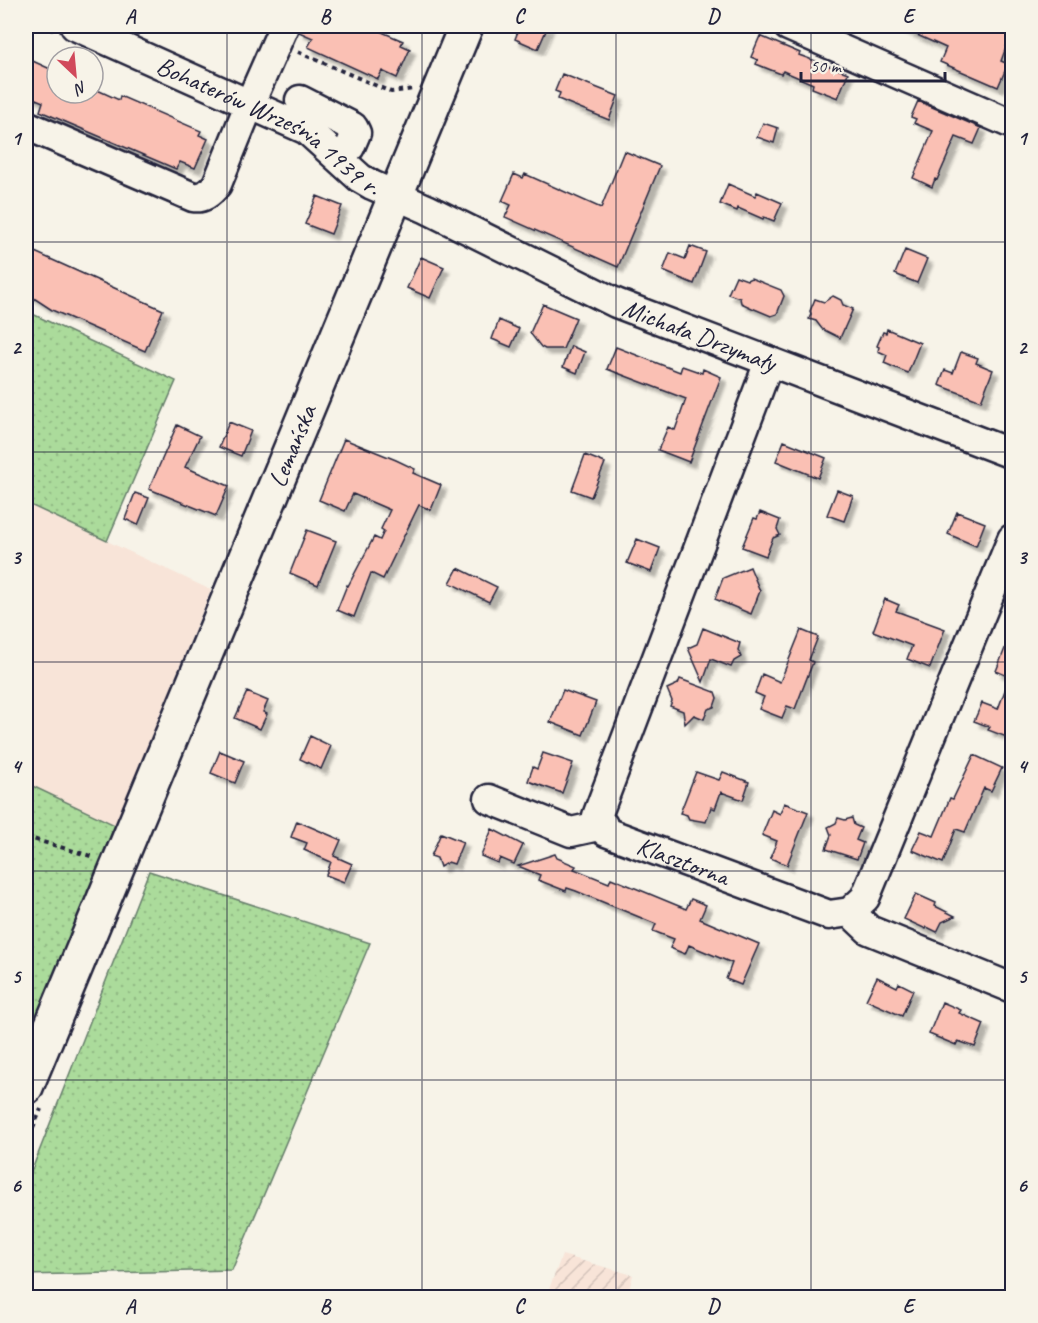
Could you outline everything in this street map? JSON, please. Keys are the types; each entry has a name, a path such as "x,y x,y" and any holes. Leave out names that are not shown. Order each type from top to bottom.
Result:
{"main road":[{"name":"Lemańska","path":"26,1087 466,26"}],"street":[{"name":"Bohaterów Września 1939 r.","path":"75,26 307,130 360,178 396,196"},
{"path":"788,26 1012,124"},
{"path":"26,125 199,198 210,193 218,184 250,103 286,37"},
{"path":"300,100 353,127 356,133 350,147 339,158"},
{"name":"Michała Drzymały","path":"396,196 616,303 1012,454"},
{"path":"489,799 571,832 603,825 597,816 769,362"},
{"path":"1012,538 865,898 850,912 869,930 1012,988"},
{"name":"Klasztorna","path":"603,825 606,832 829,915 850,912"}],"path":[{"path":"286,37 309,57 392,92 421,88"},
{"path":"309,57 312,50"},
{"path":"341,70 344,64"},
{"path":"371,83 373,77"},
{"path":"26,837 117,864"}],"shaded area":[{"path":"26,503 211,590 115,825 26,783"},
{"path":"562,1255 633,1275 627,1297 546,1297"}],"green space":[{"path":"26,311 176,381 107,541 26,503"},
{"path":"26,783 115,825 95,872 89,905 26,1054"},
{"path":"149,871 370,943 232,1270 26,1275 26,1185"}],"building":[{"path":"300,26 368,26 403,41 401,45 410,49 397,78 382,71 378,79 308,47 313,38 299,32"},
{"path":"520,26 548,26 538,49 515,39"},
{"path":"897,26 1012,26 1001,61 1008,64 998,87 940,62 946,48"},
{"path":"760,36 800,53 799,55 848,73 838,98 812,88 813,84 783,71 781,74 756,64 758,60 751,57"},
{"path":"26,58 45,67 45,105 105,105 105,94 119,100 120,96 201,131 199,135 208,139 195,168 180,162 176,169 40,111 43,102 26,95"},
{"path":"562,74 618,96 609,120 558,99 560,93 555,91"},
{"path":"918,101 981,128 974,144 956,137 932,187 913,178 933,131 914,123 916,119 911,117"},
{"path":"763,123 778,128 774,143 757,137"},
{"path":"624,151 660,166 618,267 505,217 511,205 502,201 514,174 523,178 525,174 601,208"},
{"path":"728,184 755,196 757,192 782,203 774,221 720,204"},
{"path":"317,196 342,206 331,234 305,224"},
{"path":"690,246 706,252 694,284 663,271 670,253 685,259"},
{"path":"26,248 163,310 145,351 52,310 26,293"},
{"path":"905,250 927,259 917,283 895,274"},
{"path":"421,257 444,267 430,298 407,288"},
{"path":"736,276 747,280 751,278 781,290 784,296 777,314 771,316 741,303 740,298 728,294"},
{"path":"833,296 841,300 843,305 853,309 840,338 822,329 816,321 809,319 815,299 824,302"},
{"path":"543,304 576,318 563,349 545,349 530,333"},
{"path":"499,320 519,329 511,347 492,339"},
{"path":"887,329 920,343 908,373 884,363 887,355 878,351 877,346 883,332 886,333"},
{"path":"571,346 585,352 577,373 563,367"},
{"path":"616,347 680,372 682,366 702,373 703,369 721,377 689,462 658,450 668,427 675,430 686,399 607,369"},
{"path":"961,352 978,358 976,363 993,370 981,401 939,385 945,370 953,373"},
{"path":"229,422 251,431 241,456 219,447"},
{"path":"177,425 200,436 185,467 229,486 216,516 149,489"},
{"path":"344,439 415,469 413,473 441,485 431,510 419,505 383,579 371,573 354,617 337,610 347,585 374,537 380,540 384,531 381,529 390,510 353,494 345,511 319,500"},
{"path":"784,441 826,458 818,478 776,461"},
{"path":"585,455 605,463 591,497 572,490"},
{"path":"837,490 853,496 844,521 827,515"},
{"path":"135,493 149,498 138,525 125,519"},
{"path":"760,512 780,520 777,529 780,535 773,538 766,556 742,547 754,518 757,519"},
{"path":"957,512 985,523 976,546 948,534"},
{"path":"307,530 336,541 318,585 290,573"},
{"path":"637,539 660,548 651,572 627,563"},
{"path":"750,567 760,591 751,614 715,599 723,578"},
{"path":"458,568 497,587 489,602 450,583"},
{"path":"885,599 899,605 896,611 945,629 930,668 907,659 912,646 873,631"},
{"path":"703,628 740,643 738,650 741,657 734,661 731,667 711,659 703,682 688,648 697,644"},
{"path":"801,630 818,637 809,660 813,662 795,709 787,706 782,718 759,709 764,697 755,693 762,674 780,682"},
{"path":"1012,631 1012,739 988,730 990,727 974,721 982,703 998,709 1010,677 996,671"},
{"path":"680,679 715,692 717,698 714,707 708,709 704,719 694,715 685,724 683,711 670,706 672,701 667,689 678,684"},
{"path":"563,690 596,702 583,735 550,722"},
{"path":"247,692 268,701 263,712 267,714 260,729 235,718"},
{"path":"310,736 331,746 321,769 300,759"},
{"path":"220,751 244,761 235,783 211,773"},
{"path":"543,753 573,763 562,793 528,781 533,767 537,769"},
{"path":"974,755 1002,768 991,791 984,788 965,832 956,829 943,863 912,850 921,831 934,836 950,798 953,799"},
{"path":"696,772 719,780 723,772 749,782 743,800 721,792 715,809 711,807 706,822 689,819 687,815 680,813"},
{"path":"784,803 808,812 787,865 770,858 777,841 762,835 772,810 780,814"},
{"path":"838,818 845,820 852,818 854,825 861,828 856,840 863,843 857,859 826,849 831,835 828,827 836,823"},
{"path":"297,821 341,840 334,856 352,864 344,882 326,875 331,862 304,850 307,843 291,837"},
{"path":"492,829 523,845 514,864 500,858 498,863 481,856"},
{"path":"441,833 463,842 454,864 448,862 440,867 437,858 431,856"},
{"path":"555,854 557,858 576,866 574,869 609,883 611,878 686,909 691,899 706,905 700,919 759,944 741,985 726,979 732,963 689,945 685,954 670,948 674,939 653,931 656,924 576,891 567,888 566,891 538,880 540,875 518,866"},
{"path":"916,894 936,903 935,906 955,916 942,922 937,932 904,919"},
{"path":"877,977 897,987 899,983 913,990 902,1016 866,1000"},
{"path":"942,1002 961,1010 959,1013 984,1024 975,1047 958,1041 956,1045 929,1034"}]}
